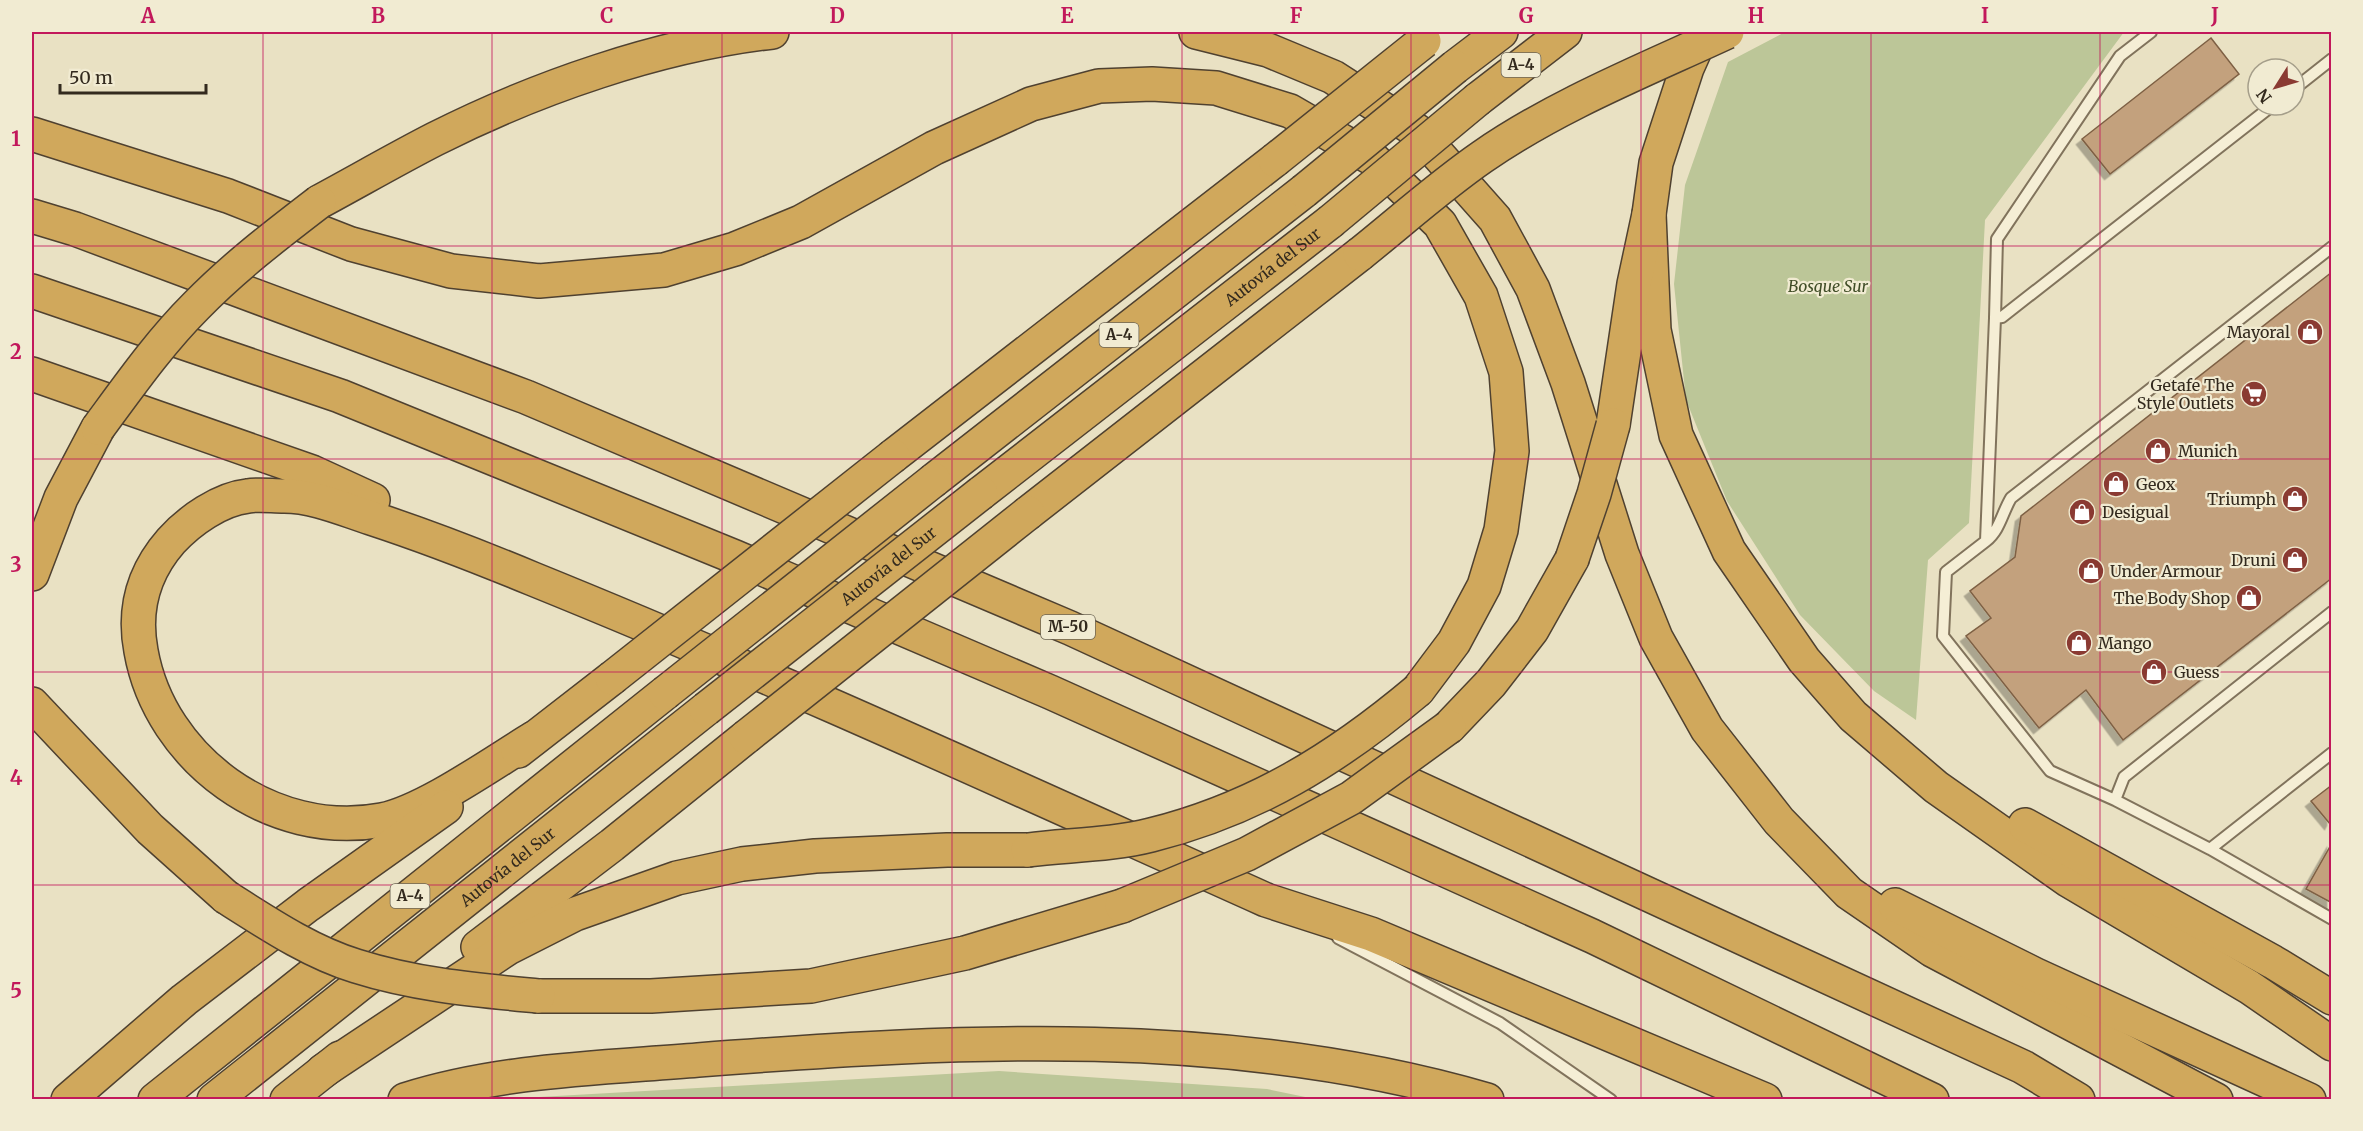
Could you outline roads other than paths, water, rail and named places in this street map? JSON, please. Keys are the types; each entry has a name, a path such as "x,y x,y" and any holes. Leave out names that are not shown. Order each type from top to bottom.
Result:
{"highway":[{"path":"32,574 61,498 98,428 145,364 196,306 257,250 320,202 436,138 581,79 677,50 772,32"},
{"path":"1196,32 1268,50 1333,77 1417,131 1495,219 1533,289 1568,383 1622,554 1656,638 1707,729 1779,820 1849,893 1932,950 2216,1100"},
{"name":"A-4","path":"155,1100 934,480 1304,191 1501,32"},
{"name":"Autovía del Sur","path":"214,1100 706,709 1330,222 1478,99 1565,32"},
{"path":"32,705 150,829 226,897 285,934 355,966 436,986 538,996 651,996 811,986 965,953 1122,906 1247,854 1340,804 1449,727 1491,683 1532,630 1572,559 1594,494 1613,425 1634,284 1649,214 1656,163 1687,68 1703,32"},
{"path":"287,1100 1028,513 1491,151 1602,90 1727,32"},
{"path":"68,1100 184,1000 308,905 415,831 1275,160 1430,36"},
{"path":"32,134 228,196 351,244 451,270 539,281 664,270 735,249 801,222 934,148 1020,109 1100,86 1152,84 1216,88 1290,111 1373,159 1440,224 1481,296 1506,372 1512,451 1502,530 1484,586 1454,642 1418,690 1372,729 1322,763 1231,811 1148,836 1028,850 947,850 815,856 742,864 677,878 575,914 508,948 323,1071"},
{"path":"1649,214 1654,330 1676,435 1729,551 1804,660 1853,716 1936,787 2068,880 2249,987 2324,1038"},
{"name":"M-50","path":"32,216 86,233 526,397 1070,628 2023,1067 2078,1100"},
{"path":"32,291 340,396 735,557 1050,692 1571,926 1932,1100"},
{"path":"32,374 312,472 638,621 1266,900 1371,934 1765,1100"},
{"path":"534,738 420,806 383,820 314,822 277,812 242,794 209,770 186,750 168,723 145,675 138,634 140,600 153,563 176,536 201,514 244,496 304,496 441,541 638,621"},
{"path":"1804,660 1950,773 2036,833 2273,962 2331,998"},
{"path":"1779,820 1882,898 2036,975 2309,1100"},
{"path":"405,1100 477,1083 549,1072 951,1044 1141,1044 1338,1065 1487,1100"}],"lane":[{"path":"1986,541 1997,239 2120,56 2151,32"},
{"path":"2306,79 2331,59"},
{"path":"1995,318 2002,317 2258,117"},
{"path":"2331,247 2011,498 2001,515 1997,532 1946,572 1943,636 2050,771 2115,800 2210,849 2331,919"},
{"path":"2115,800 2124,777 2331,612"},
{"path":"2210,849 2331,753"},
{"path":"1266,900 1500,1023 1611,1100"}],"place":[{"name":"Mayoral","path":"2310,332"},
{"name":"Getafe The Style Outlets","path":"2254,394"},
{"name":"Munich","path":"2158,451"},
{"name":"Geox","path":"2116,484"},
{"name":"Triumph","path":"2295,499"},
{"name":"Desigual","path":"2082,512"},
{"name":"Druni","path":"2295,560"},
{"name":"Under Armour","path":"2091,571"},
{"name":"The Body Shop","path":"2249,598"},
{"name":"Mango","path":"2079,643"},
{"name":"Guess","path":"2154,672"}],"park label":[{"name":"Bosque Sur","path":"1828,286"}]}
